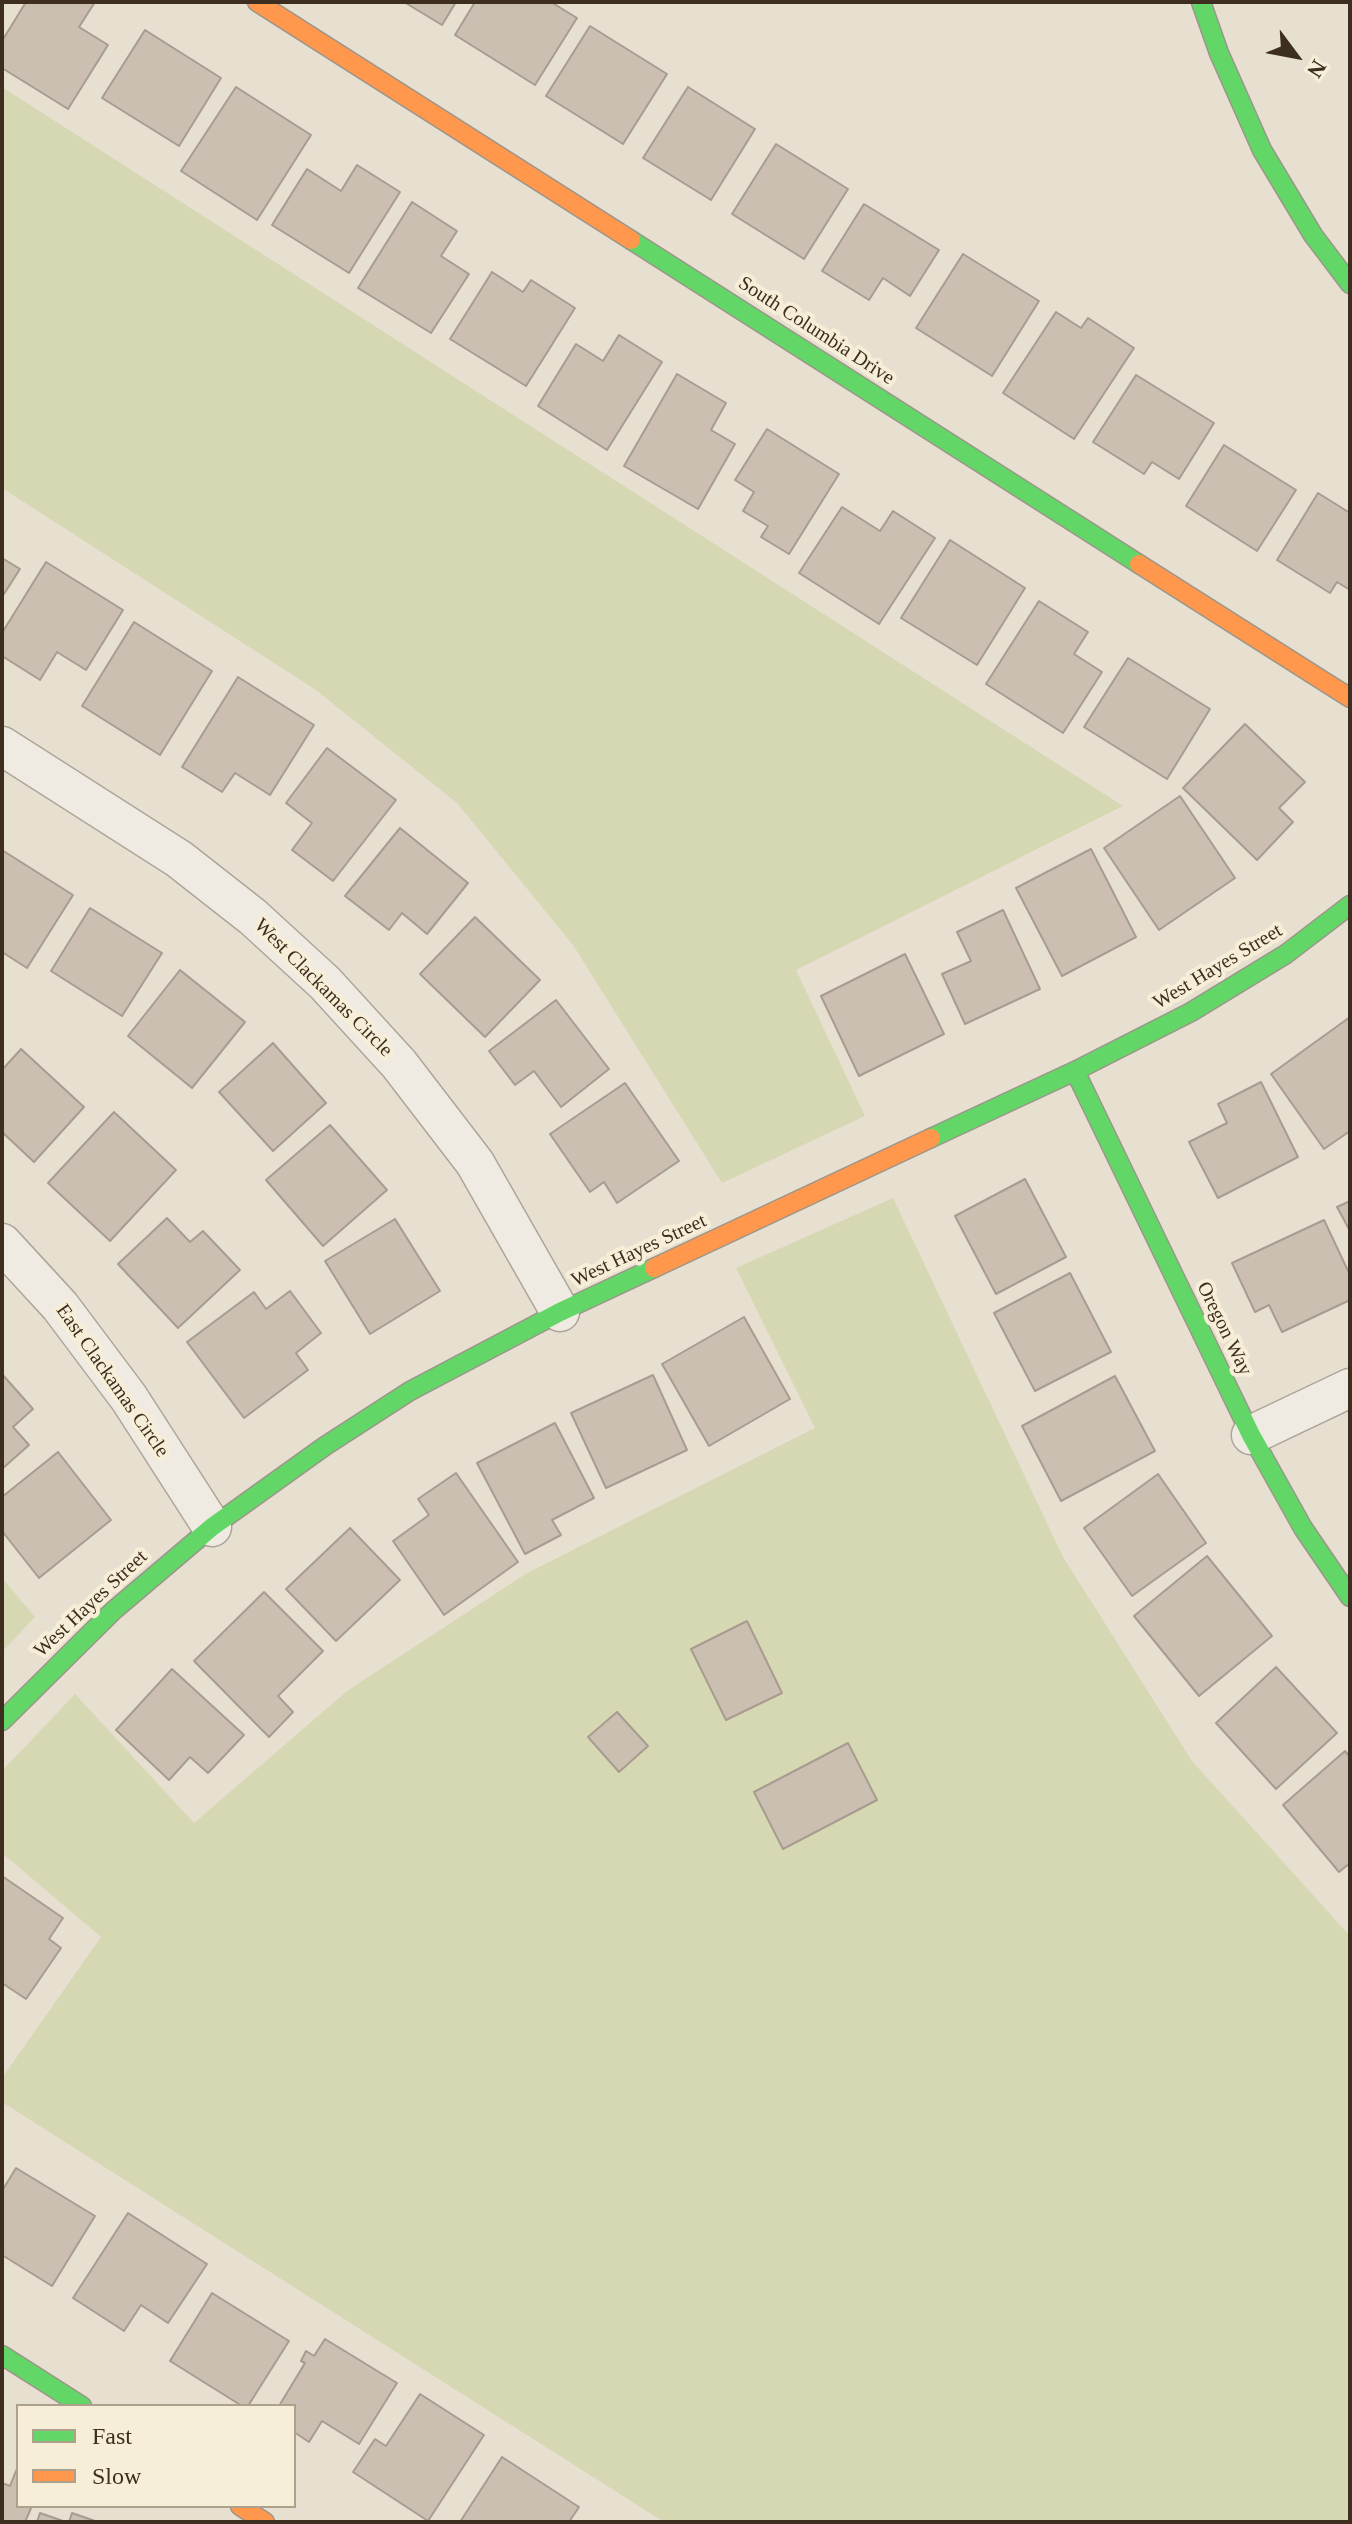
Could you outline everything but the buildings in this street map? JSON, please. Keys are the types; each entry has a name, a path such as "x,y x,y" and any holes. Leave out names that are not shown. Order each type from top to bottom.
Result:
{"street":[{"name":"South Columbia Drive","path":"257,2 1350,698"},
{"path":"1201,2 1219,53 1262,150 1313,235 1350,284"},
{"name":"West Clackamas Circle","path":"2,746 179,859 253,917 325,983 399,1064 475,1163 560,1312"},
{"name":"West Hayes Street","path":"2,1721 113,1611 212,1527 313,1454 410,1391 560,1312 1075,1071 1191,1012 1298,946 1350,905"},
{"name":"Oregon Way","path":"1075,1071 1251,1435 1303,1528 1350,1597"},
{"name":"East Clackamas Circle","path":"2,1243 60,1306 129,1398 212,1527"},
{"path":"1251,1435 1350,1388"},
{"path":"2,2355 79,2404"},
{"path":"243,2508 265,2522"}],"green space":[{"path":"2,87 1123,806 796,970 865,1116 722,1183 573,945 457,803 316,690 2,488"},
{"path":"893,1198 1063,1557 1192,1761 1350,1936 1350,2522 664,2522 2,2102 2,2078 101,1937 2,1853 2,1771 75,1694 194,1823 347,1691 527,1573 815,1428 736,1268"},
{"path":"2,1578 35,1617 2,1652"}],"traffic: fast":[{"path":"1201,2 1219,53 1262,150 1313,235 1350,284"},
{"path":"631,240 1139,564"},
{"path":"931,1138 1075,1071 1191,1012 1286,954 1350,905"},
{"path":"1075,1071 1251,1435 1303,1528 1350,1597"},
{"path":"2,1721 113,1611 212,1527 325,1446 410,1391 560,1312 654,1268"},
{"path":"2,2355 79,2404"}],"traffic: slow":[{"path":"257,2 631,240"},
{"path":"1139,564 1350,698"},
{"path":"654,1268 931,1138"},
{"path":"243,2508 265,2522"}]}
